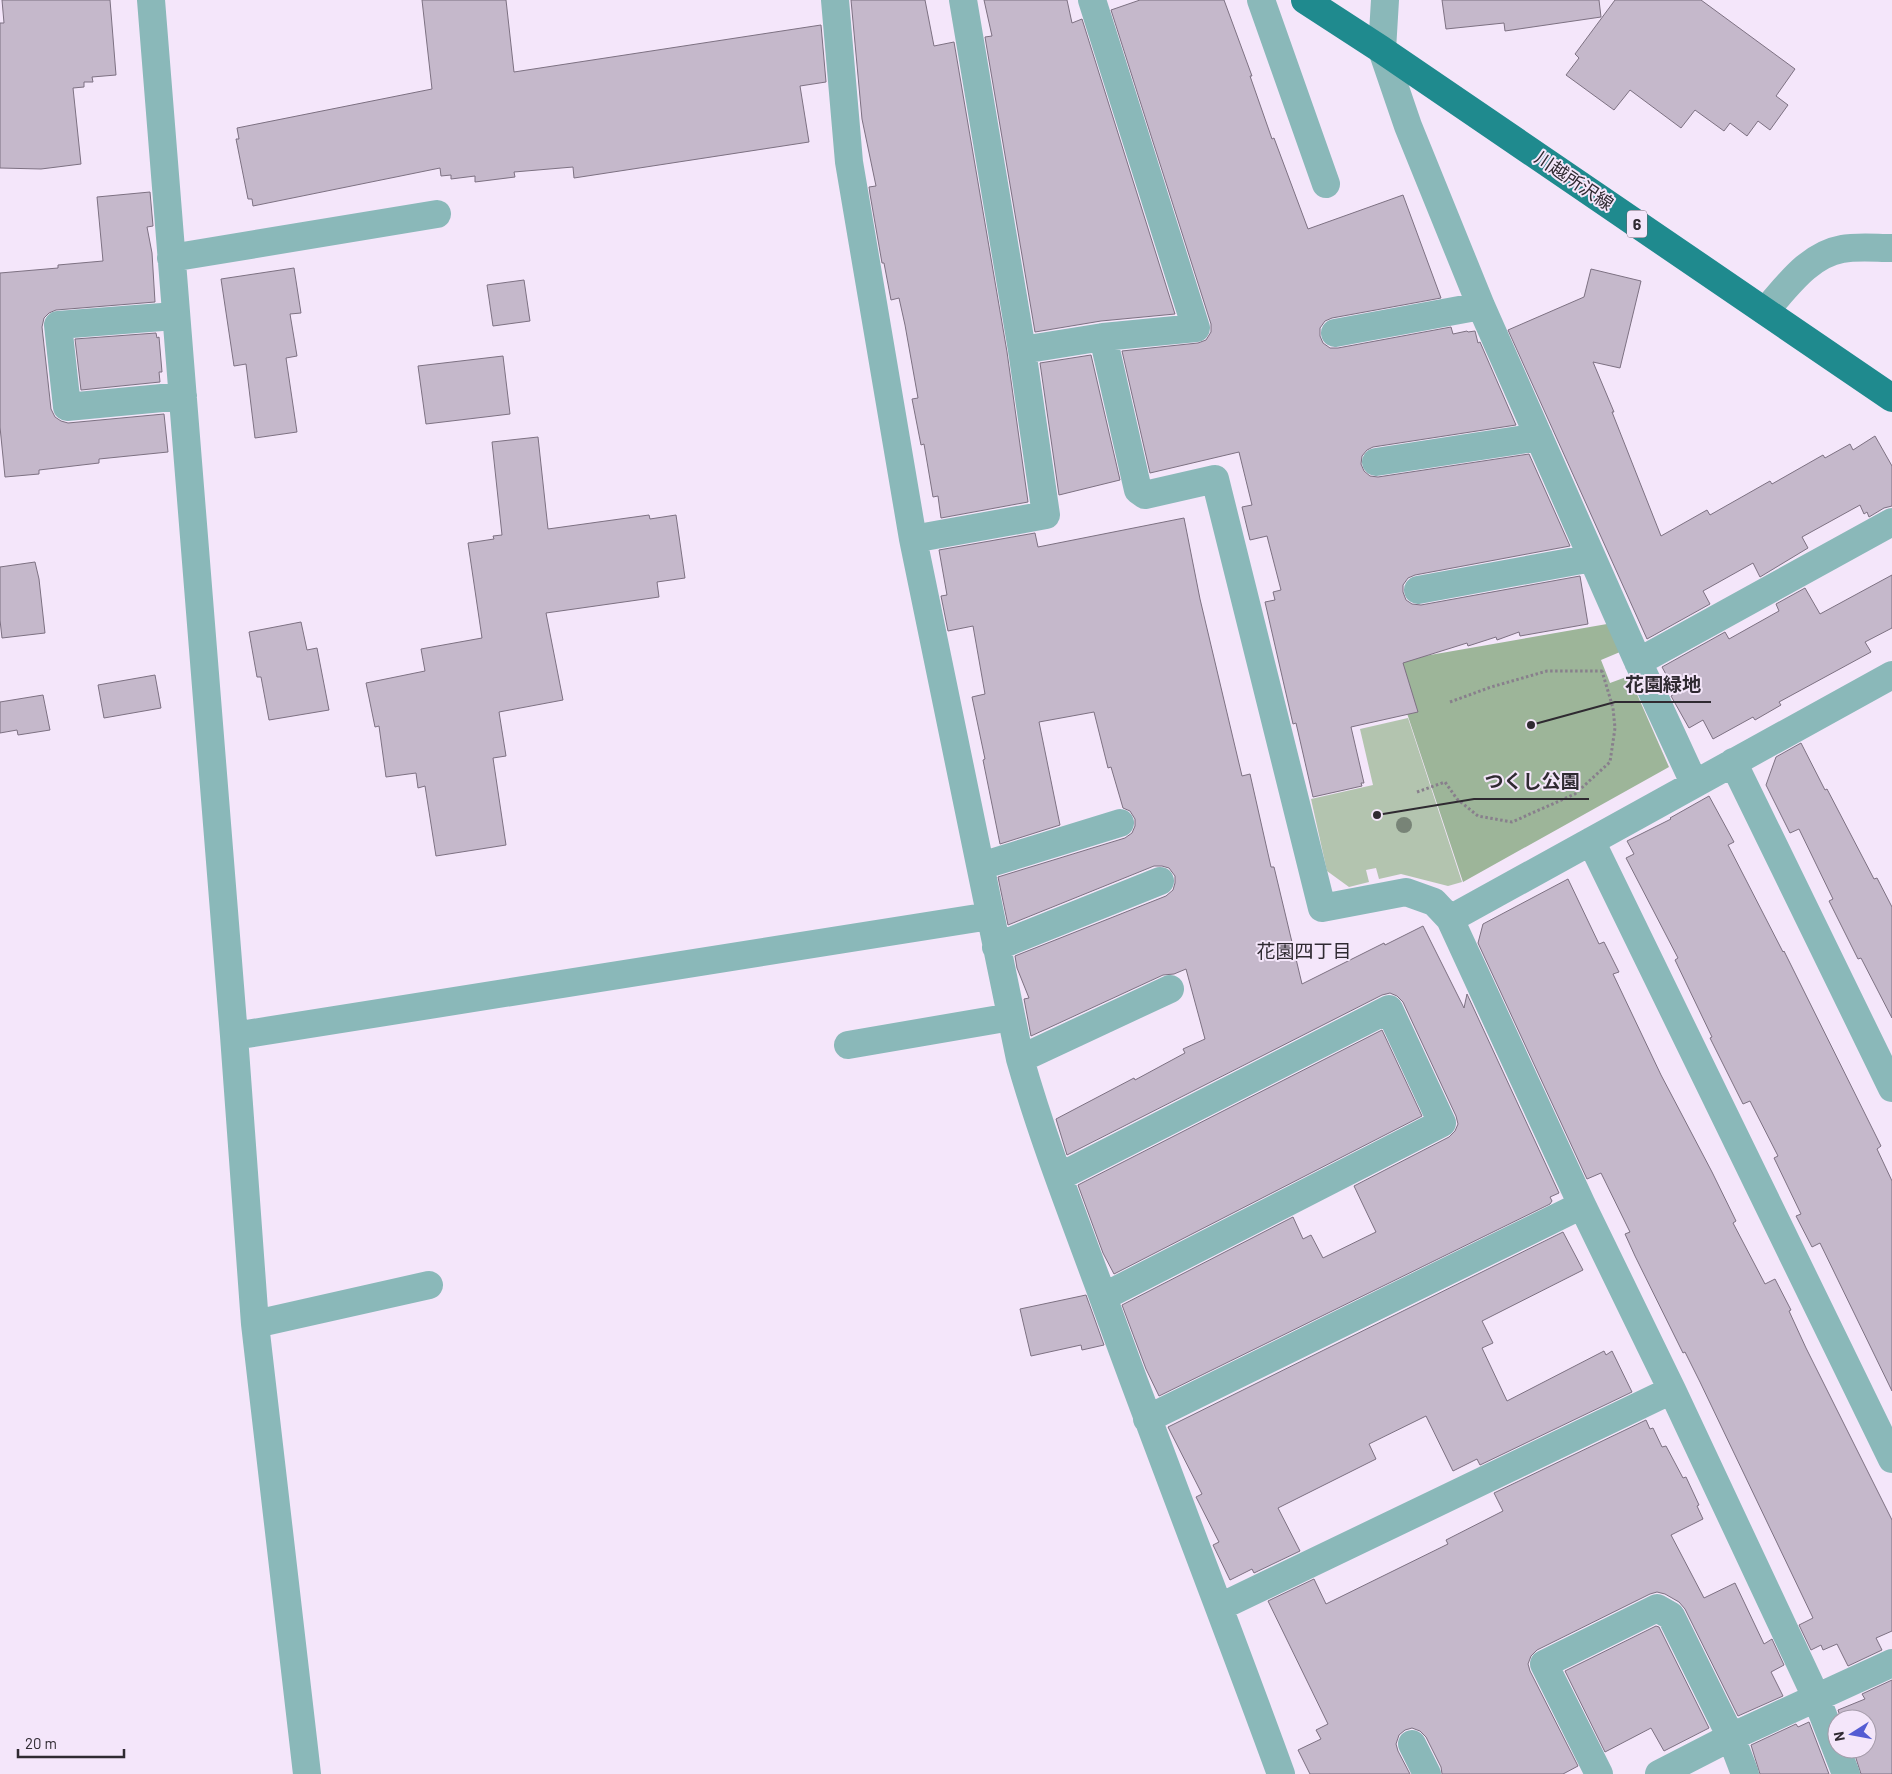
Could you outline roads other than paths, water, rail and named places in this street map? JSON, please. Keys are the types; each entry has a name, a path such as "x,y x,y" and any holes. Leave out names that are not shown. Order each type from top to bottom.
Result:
{"main road":[{"name":"川越所沢線","path":"1305,0 1382,50 1892,398"}],"street":[{"path":"151,0 234,1036 255,1324 307,1774"},
{"path":"834,0 849,162 913,539 1020,1059 1058,1177 1281,1774"},
{"path":"913,539 1046,515 1022,350 963,0"},
{"path":"1022,350 1103,337 1196,328 1092,0"},
{"path":"1261,0 1326,184"},
{"path":"1385,0 1382,50 1408,126 1481,306 1637,660 1694,783"},
{"path":"171,258 437,214"},
{"path":"1765,312 1800,273 1820,257 1842,249 1892,248"},
{"path":"1335,333 1481,306"},
{"path":"175,316 58,324 66,407 182,396"},
{"path":"1103,337 1138,490 1145,495 1215,479 1322,908 1406,892 1434,902 1450,919 1582,1205 1672,1390 1816,1697 1846,1774"},
{"path":"1376,462 1539,437"},
{"path":"1637,660 1892,522"},
{"path":"1418,590 1592,558"},
{"path":"1450,919 1892,675"},
{"path":"1733,762 1892,1088"},
{"path":"981,866 1120,823"},
{"path":"1592,841 1892,1459"},
{"path":"996,947 1160,880"},
{"path":"234,1036 990,916"},
{"path":"1020,1059 1170,989"},
{"path":"1058,1177 1390,1009 1442,1123 1103,1297"},
{"path":"848,1045 1011,1017"},
{"path":"1147,1419 1582,1205"},
{"path":"255,1324 429,1285"},
{"path":"1220,1607 1672,1390"},
{"path":"1599,1774 1544,1664 1657,1608 1671,1616 1731,1737 1745,1774"},
{"path":"1659,1774 1731,1737 1892,1663"},
{"path":"1412,1744 1427,1774"}],"place":[{"name":"花園緑地","path":"1531,725"},
{"name":"つくし公園","path":"1377,815"}],"district":[{"name":"花園四丁目","path":"1304,951"}]}
